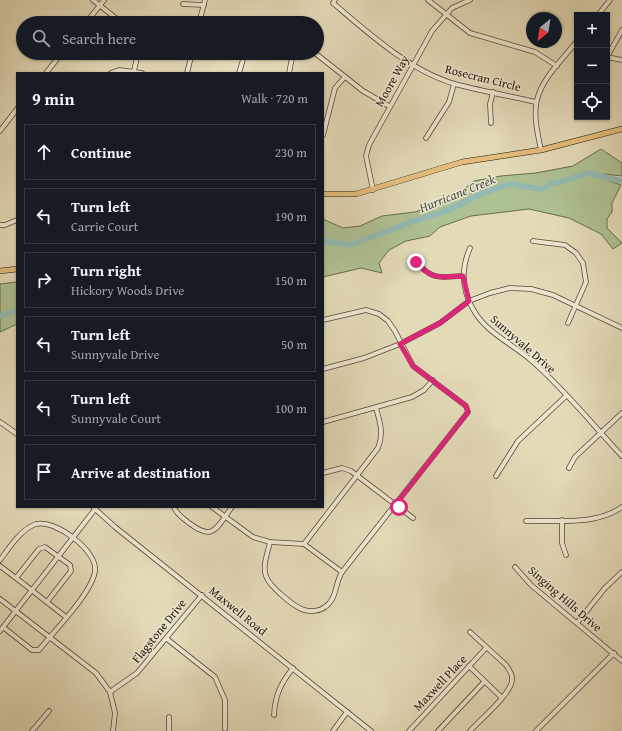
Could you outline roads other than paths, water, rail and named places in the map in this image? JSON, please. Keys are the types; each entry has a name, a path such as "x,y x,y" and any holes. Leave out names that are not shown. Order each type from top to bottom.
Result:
{"main road":[{"path":"324,194 356,194 468,161 541,150 622,130"},
{"path":"0,271 16,270"}],"street":[{"path":"94,0 113,16"},
{"path":"91,16 104,0"},
{"path":"201,16 205,0"},
{"name":"Rosecran Circle","path":"335,0 333,3 390,50 434,76 454,84 536,102"},
{"path":"428,0 470,34 535,52 557,66"},
{"name":"Moore Way","path":"373,190 366,156 369,145 389,106 432,31 452,8 470,0"},
{"path":"600,12 610,0"},
{"path":"183,4 204,5"},
{"path":"610,52 622,30"},
{"path":"541,150 536,117 536,102 543,84 574,45"},
{"path":"610,58 622,60"},
{"path":"47,72 56,60"},
{"path":"134,71 136,60"},
{"path":"187,72 190,60"},
{"path":"238,72 243,60"},
{"path":"288,72 291,60"},
{"path":"323,60 362,92 389,106"},
{"path":"114,72 119,70 138,72"},
{"path":"324,131 335,88 344,78"},
{"path":"426,138 449,102 454,84"},
{"path":"491,123 490,104 493,92"},
{"path":"0,130 16,110"},
{"path":"0,225 5,225 16,220"},
{"path":"533,241 564,245 580,258 585,269 586,282 568,323"},
{"name":"Sunnyvale Drive","path":"470,248 464,260 463,276 469,301 475,313 487,327 532,361 622,456"},
{"path":"416,262 433,277 463,276"},
{"path":"324,370 364,358 400,344 440,323 469,301 500,290 521,288 542,291 576,305 622,328"},
{"path":"270,542 264,570 267,580 271,586 305,610 320,610 330,603 342,572 465,418 468,409 433,380 413,366 388,321 379,314 366,310 324,320"},
{"path":"324,422 412,397 424,390 433,380"},
{"path":"496,476 518,441 566,396"},
{"path":"304,544 378,448 382,438 381,426 376,408"},
{"path":"569,468 575,457 622,413"},
{"path":"0,422 16,433"},
{"path":"324,473 342,468 358,475 413,518"},
{"path":"526,521 591,520 601,518 622,507"},
{"path":"0,560 26,529 36,524 47,523 59,528 72,538 92,554 96,570 90,585 39,650 32,650 1,629 32,590 58,556 72,538 95,508"},
{"name":"Maxwell Road","path":"95,508 115,527 371,731"},
{"path":"175,508 178,514 200,532 206,533 214,530 231,508"},
{"path":"213,508 253,537 270,542 304,544 342,572"},
{"path":"562,520 562,543 566,555"},
{"path":"16,578 41,548 49,549 70,565 71,570 47,602"},
{"path":"0,566 66,617"},
{"name":"Singing Hills Drive","path":"515,567 531,586 622,661"},
{"path":"577,623 605,588 622,572"},
{"name":"Flagstone Drive","path":"110,692 137,673 167,639 202,595"},
{"path":"0,599 96,673 110,692 115,713 114,731"},
{"path":"470,632 506,665 512,675 511,685 502,697 470,731"},
{"path":"167,639 215,677 225,700 225,729"},
{"name":"Maxwell Place","path":"411,730 486,648"},
{"path":"536,731 614,653"},
{"path":"469,666 484,682 502,697"},
{"path":"274,715 274,702 278,690 293,668"},
{"path":"438,731 484,682"},
{"path":"32,731 49,711"},
{"path":"333,731 347,712"},
{"path":"168,717 169,731"}],"waterway":[{"name":"Hurricane Creek","path":"324,241 350,245 414,221 446,211 483,193 509,184 540,189 547,187 550,183 557,183 587,173 622,181"},
{"name":"Hurricane Creek","path":"0,316 16,311"}]}
